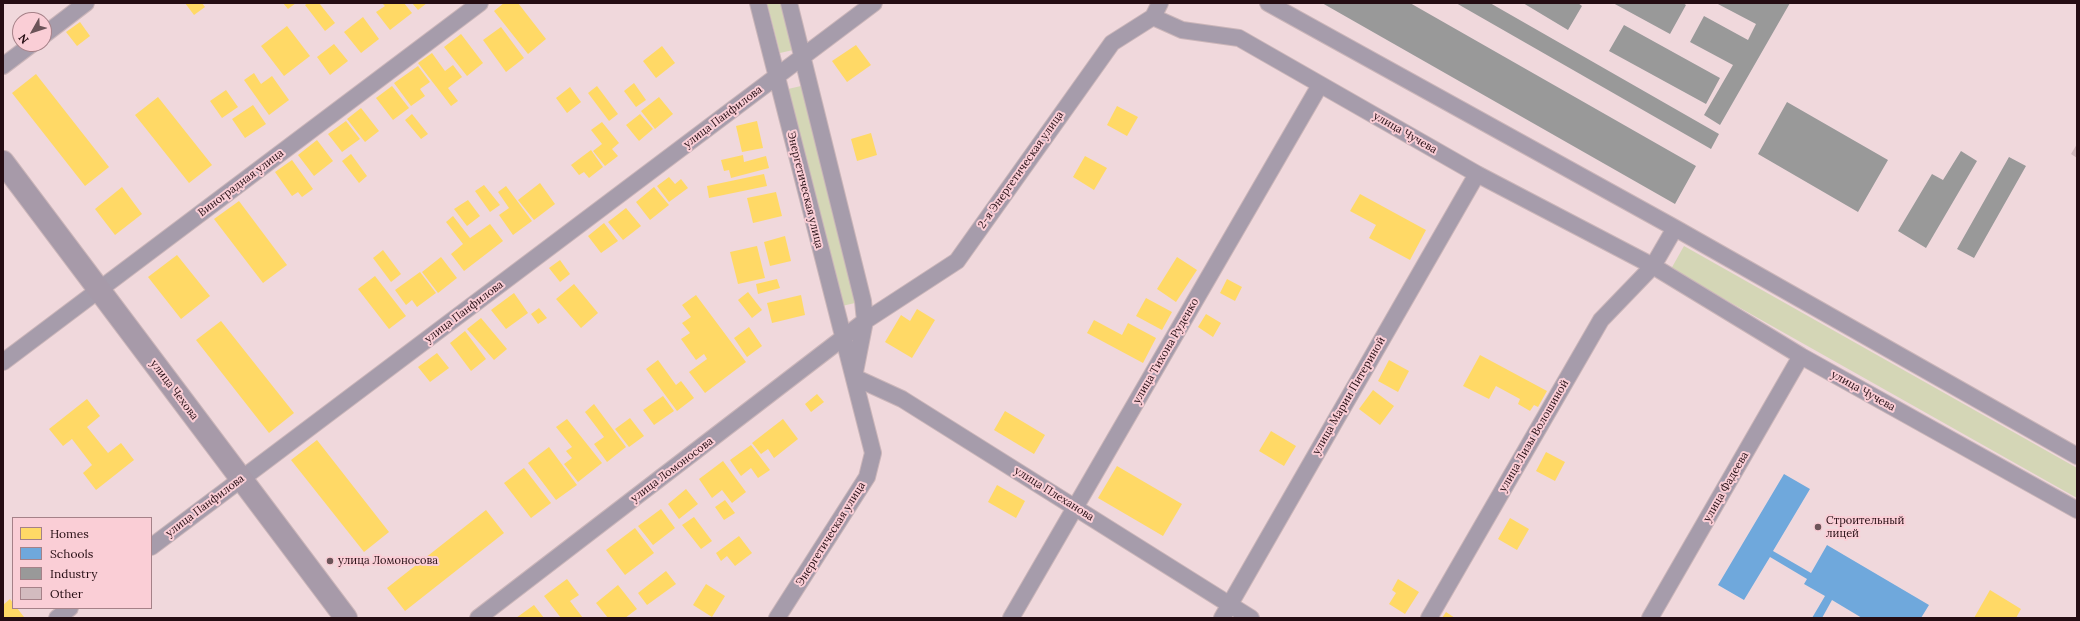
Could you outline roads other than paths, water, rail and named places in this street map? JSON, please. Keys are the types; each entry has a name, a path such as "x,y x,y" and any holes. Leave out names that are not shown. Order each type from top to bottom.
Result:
{"main road":[{"name":"улица Чехова","path":"3,162 346,618"}],"street":[{"path":"52,29 86,3"},
{"name":"Виноградная улица","path":"3,362 480,3"},
{"name":"Энергетическая улица","path":"758,3 873,453 867,477 778,618"},
{"name":"Энергетическая улица","path":"789,3 863,301 865,321 854,377"},
{"name":"улица Панфилова","path":"152,546 874,3"},
{"path":"1268,3 1675,228 2077,456"},
{"name":"улица Чучева","path":"1157,10 1182,30 1239,38 1477,174 1653,266 1801,356 2077,510"},
{"name":"2-я Энергетическая улица","path":"865,321 957,261 1112,42 1157,10"},
{"path":"3,66 21,52"},
{"name":"улица Тихона Руденко","path":"1011,618 1320,85"},
{"name":"улица Марии Питериной","path":"1226,611 1477,174"},
{"path":"1653,266 1675,228"},
{"name":"улица Лизы Волошиной","path":"1429,618 1601,320 1653,266"},
{"name":"улица Ломоносова","path":"478,618 843,340 865,321"},
{"name":"улица Фадеева","path":"1650,618 1801,356"},
{"name":"улица Плеханова","path":"854,377 902,399 1075,507 1226,611 1252,618"},
{"path":"57,618 69,609"}],"place":[{"name":"Строительный лицей","path":"1818,527"},
{"name":"улица Ломоносова","path":"330,561"}]}
